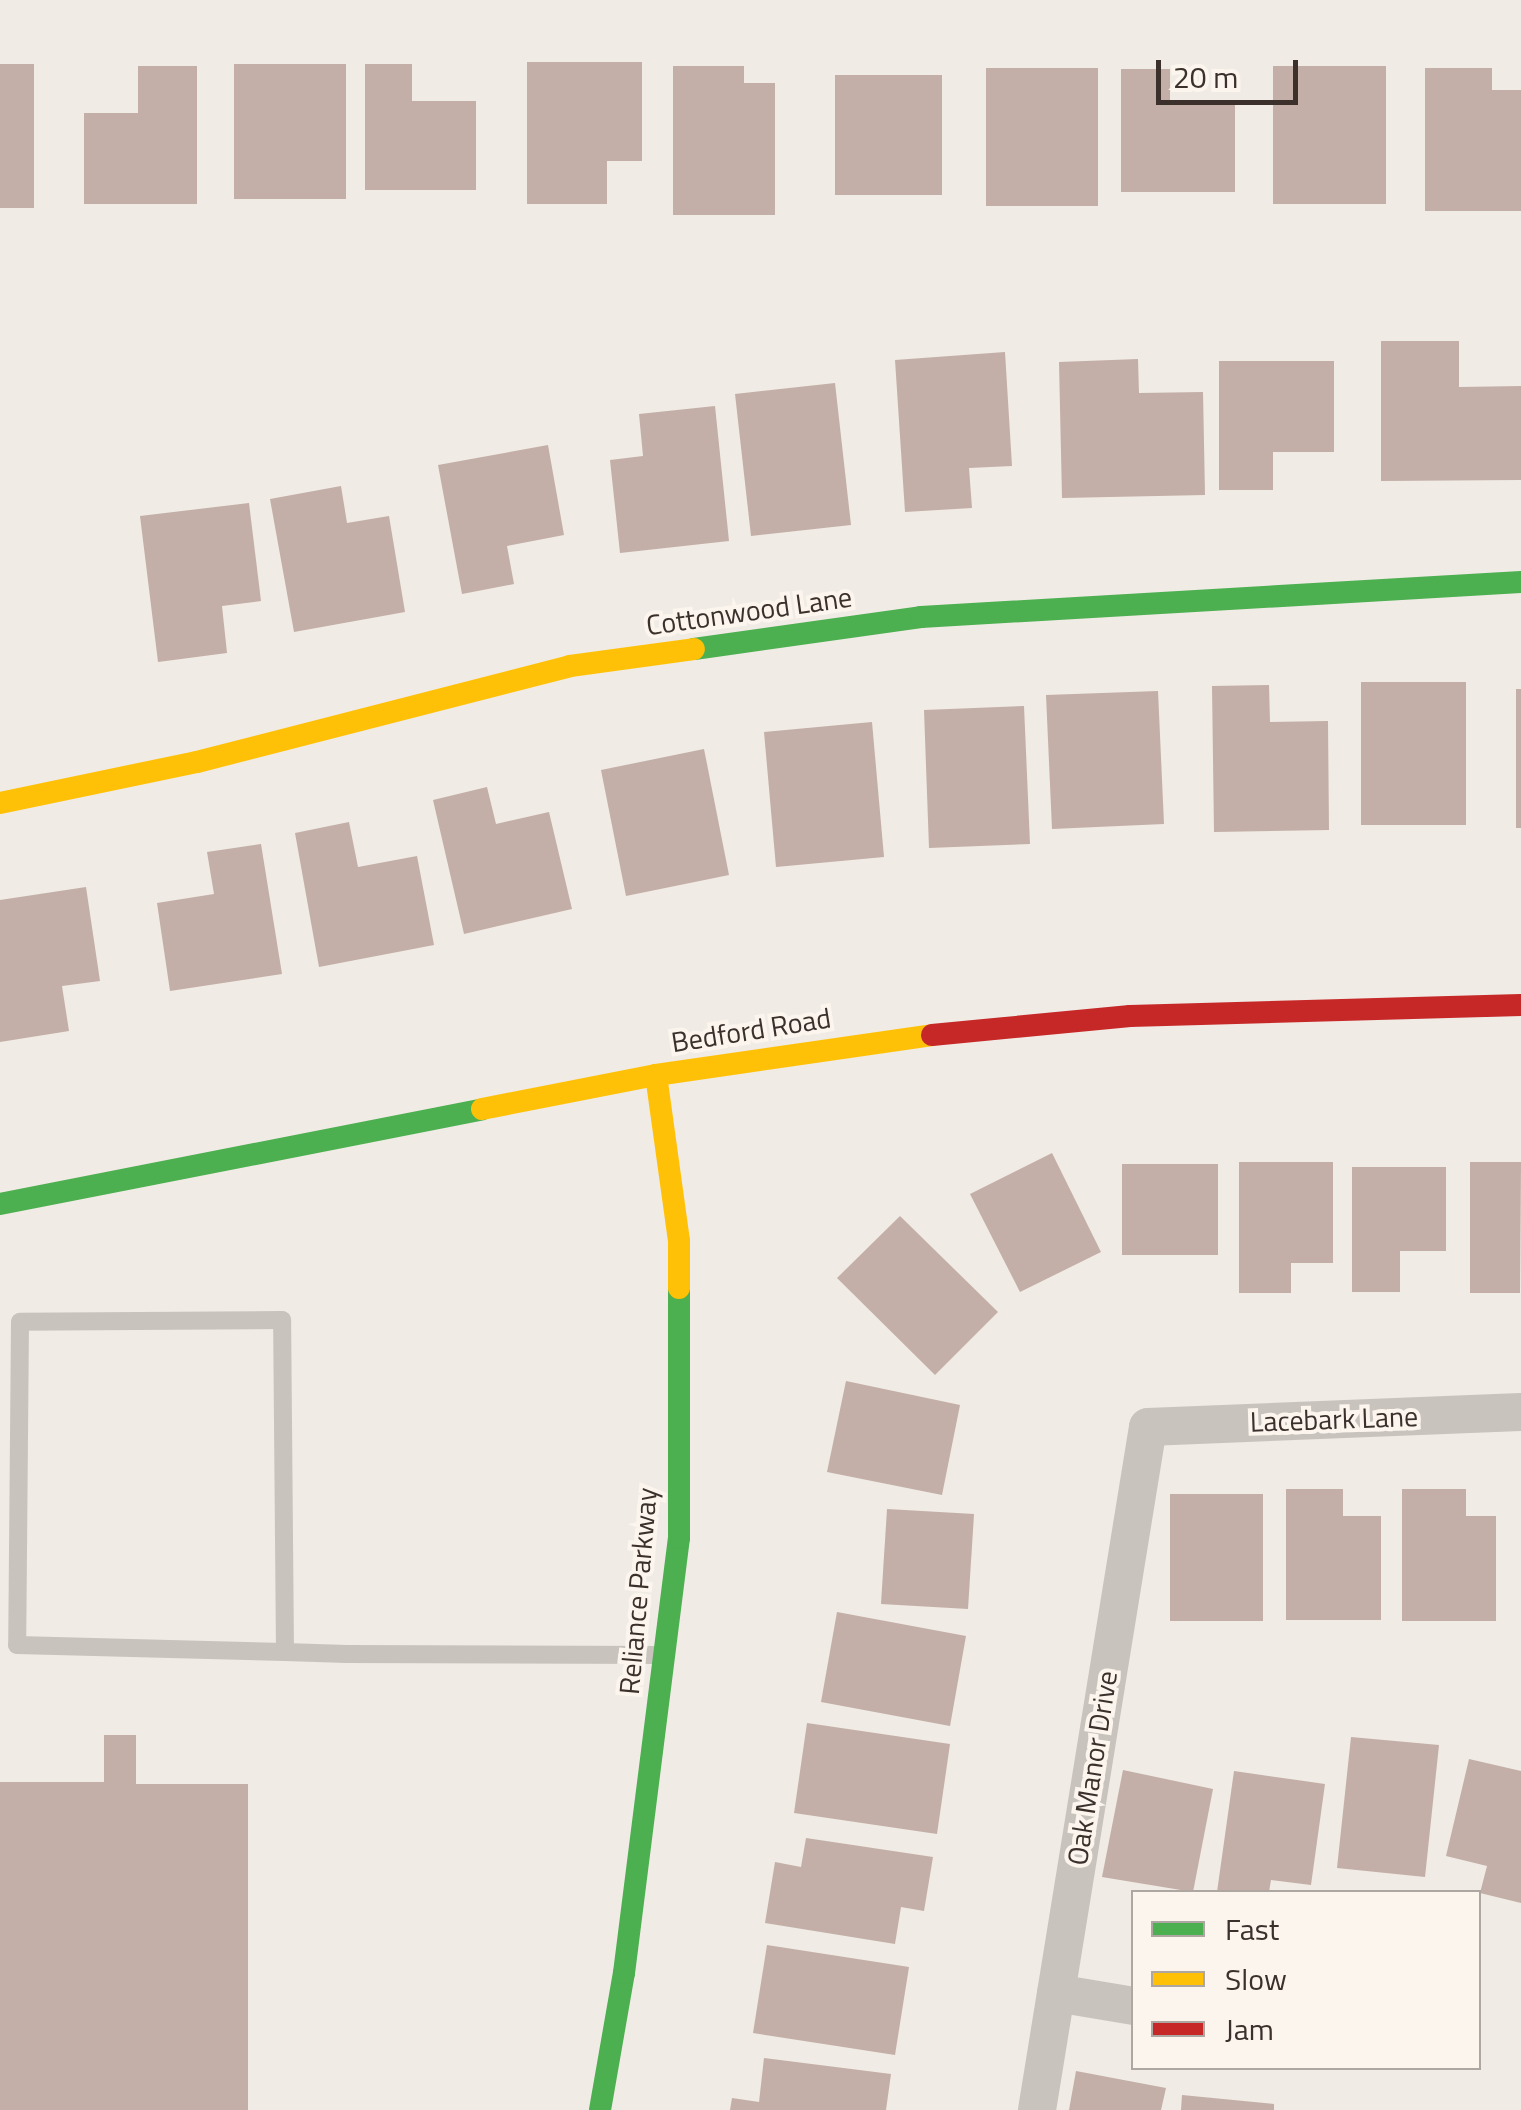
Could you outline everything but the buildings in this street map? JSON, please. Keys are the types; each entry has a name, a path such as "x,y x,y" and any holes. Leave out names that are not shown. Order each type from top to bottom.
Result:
{"street":[{"name":"Cottonwood Lane","path":"0,803 197,762 570,666 920,616 1521,582"},
{"name":"Bedford Road","path":"0,1204 656,1075 890,1039 1130,1016 1521,1004"},
{"name":"Reliance Parkway","path":"600,2110 624,1973 679,1538 679,1241 656,1075"},
{"name":"Lacebark Lane","path":"1148,1426 1521,1412"},
{"name":"Oak Manor Drive","path":"1037,2110 1148,1426"},
{"path":"1056,1993 1131,2006"}],"lane":[{"path":"285,1652 282,1320 20,1322 17,1645 285,1652 664,1654"}],"traffic: fast":[{"path":"694,649 921,617 1521,582"},
{"path":"0,1204 482,1109"},
{"path":"600,2110 624,1973 679,1538 679,1288"}],"traffic: slow":[{"path":"0,803 197,762 570,666 694,649"},
{"path":"482,1109 656,1075 932,1035"},
{"path":"656,1075 679,1241 679,1288"}],"traffic: jam":[{"path":"932,1035 1130,1016 1521,1005"}]}
